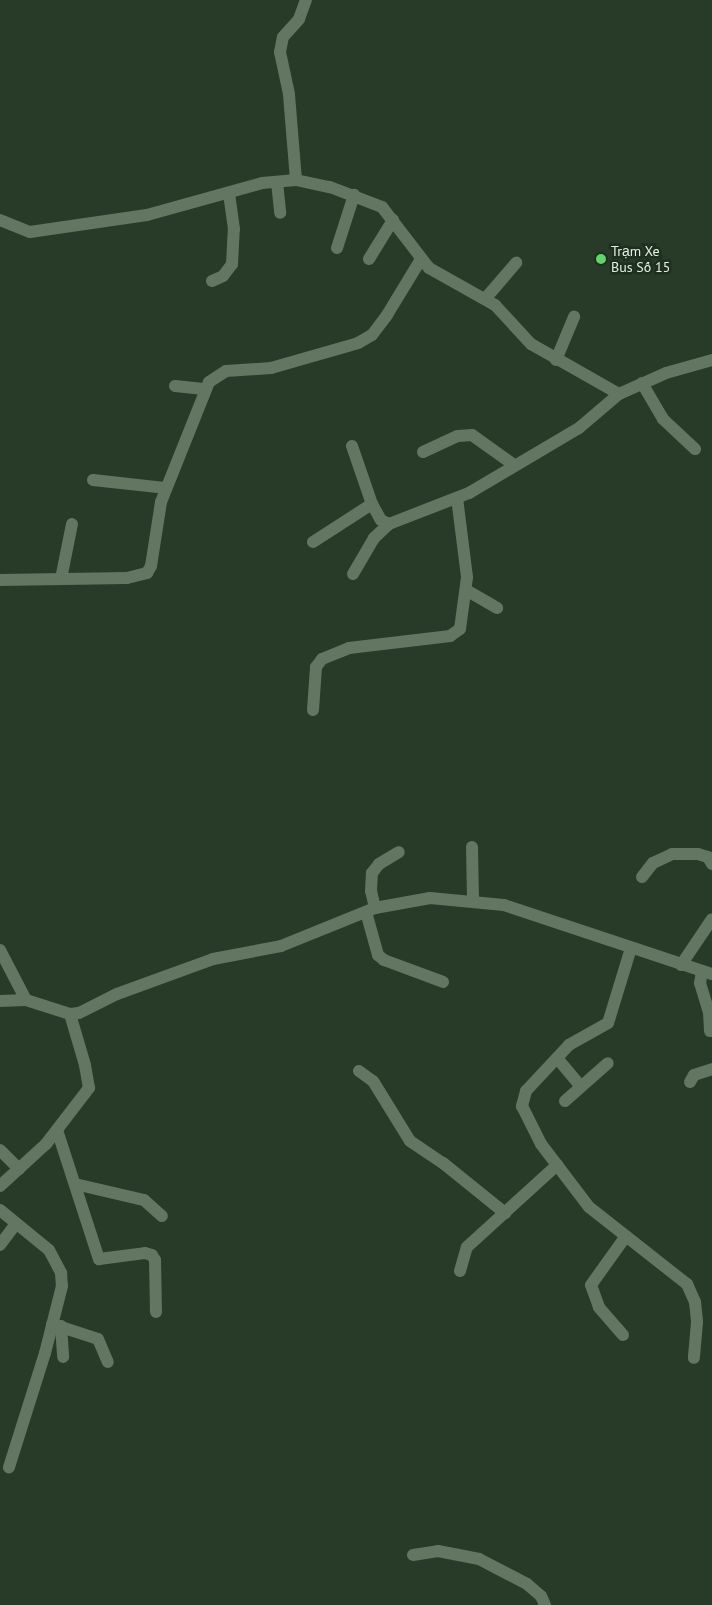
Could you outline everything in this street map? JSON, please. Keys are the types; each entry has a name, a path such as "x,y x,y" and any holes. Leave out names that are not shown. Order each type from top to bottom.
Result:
{"street":[{"path":"296,180 289,94 280,52 283,37 299,19 306,0"},
{"path":"0,220 30,232 147,215 229,194 262,183 296,180 354,195 382,207 429,268 494,305 531,344 556,360 619,394"},
{"path":"277,182 280,213"},
{"path":"212,281 223,276 232,264 234,229 229,194"},
{"path":"337,248 354,195"},
{"path":"370,259 393,220"},
{"path":"0,580 127,578 148,573 165,488 206,389 216,375 226,371 270,368 358,343 372,334 387,316 421,259"},
{"path":"485,299 516,263"},
{"path":"556,360 574,317"},
{"path":"352,574 374,538 389,524 457,498 579,428 619,394 712,360"},
{"path":"642,384 663,419 695,449"},
{"path":"175,386 206,389"},
{"path":"423,452 458,436 472,435 514,465"},
{"path":"352,446 372,504 381,520 389,524"},
{"path":"93,480 165,488"},
{"path":"314,710 316,667 322,659 349,648 375,642 450,636 460,629 464,621 466,590 457,498"},
{"path":"312,542 372,504"},
{"path":"61,579 72,524"},
{"path":"466,590 497,608"},
{"path":"472,847 473,900"},
{"path":"399,852 379,864 372,873 370,910 378,955 384,960 443,982"},
{"path":"642,877 653,863 672,854 698,854 708,857 712,864"},
{"path":"0,1001 26,1000 70,1014 212,959 281,946 370,910 430,898 473,900 540,915 707,973 700,983 709,1012 710,1031"},
{"path":"682,965 712,919"},
{"path":"631,948 608,1022 569,1045 526,1091 522,1106 541,1144 589,1207 686,1284 695,1302 697,1316 694,1358"},
{"path":"0,950 26,1000"},
{"path":"0,1186 57,1130 89,1088 86,1065 70,1014"},
{"path":"557,1058 580,1085"},
{"path":"565,1101 580,1085 608,1063"},
{"path":"690,1082 694,1075 712,1069"},
{"path":"359,1071 373,1081 410,1141 443,1163 505,1213"},
{"path":"57,1130 100,1259 145,1253 155,1260 156,1312"},
{"path":"0,1150 19,1169"},
{"path":"460,1271 466,1247 557,1165"},
{"path":"75,1184 144,1200 162,1216"},
{"path":"0,1210 49,1250 61,1273 62,1286 57,1325 9,1466"},
{"path":"0,1245 16,1224"},
{"path":"623,1336 600,1307 592,1285 626,1236"},
{"path":"57,1325 63,1357"},
{"path":"57,1325 98,1339 108,1362"},
{"path":"413,1555 438,1551 479,1559 527,1584 541,1596 545,1605"}],"place":[{"name":"Trạm Xe Bus Số 15","path":"601,259"}]}
